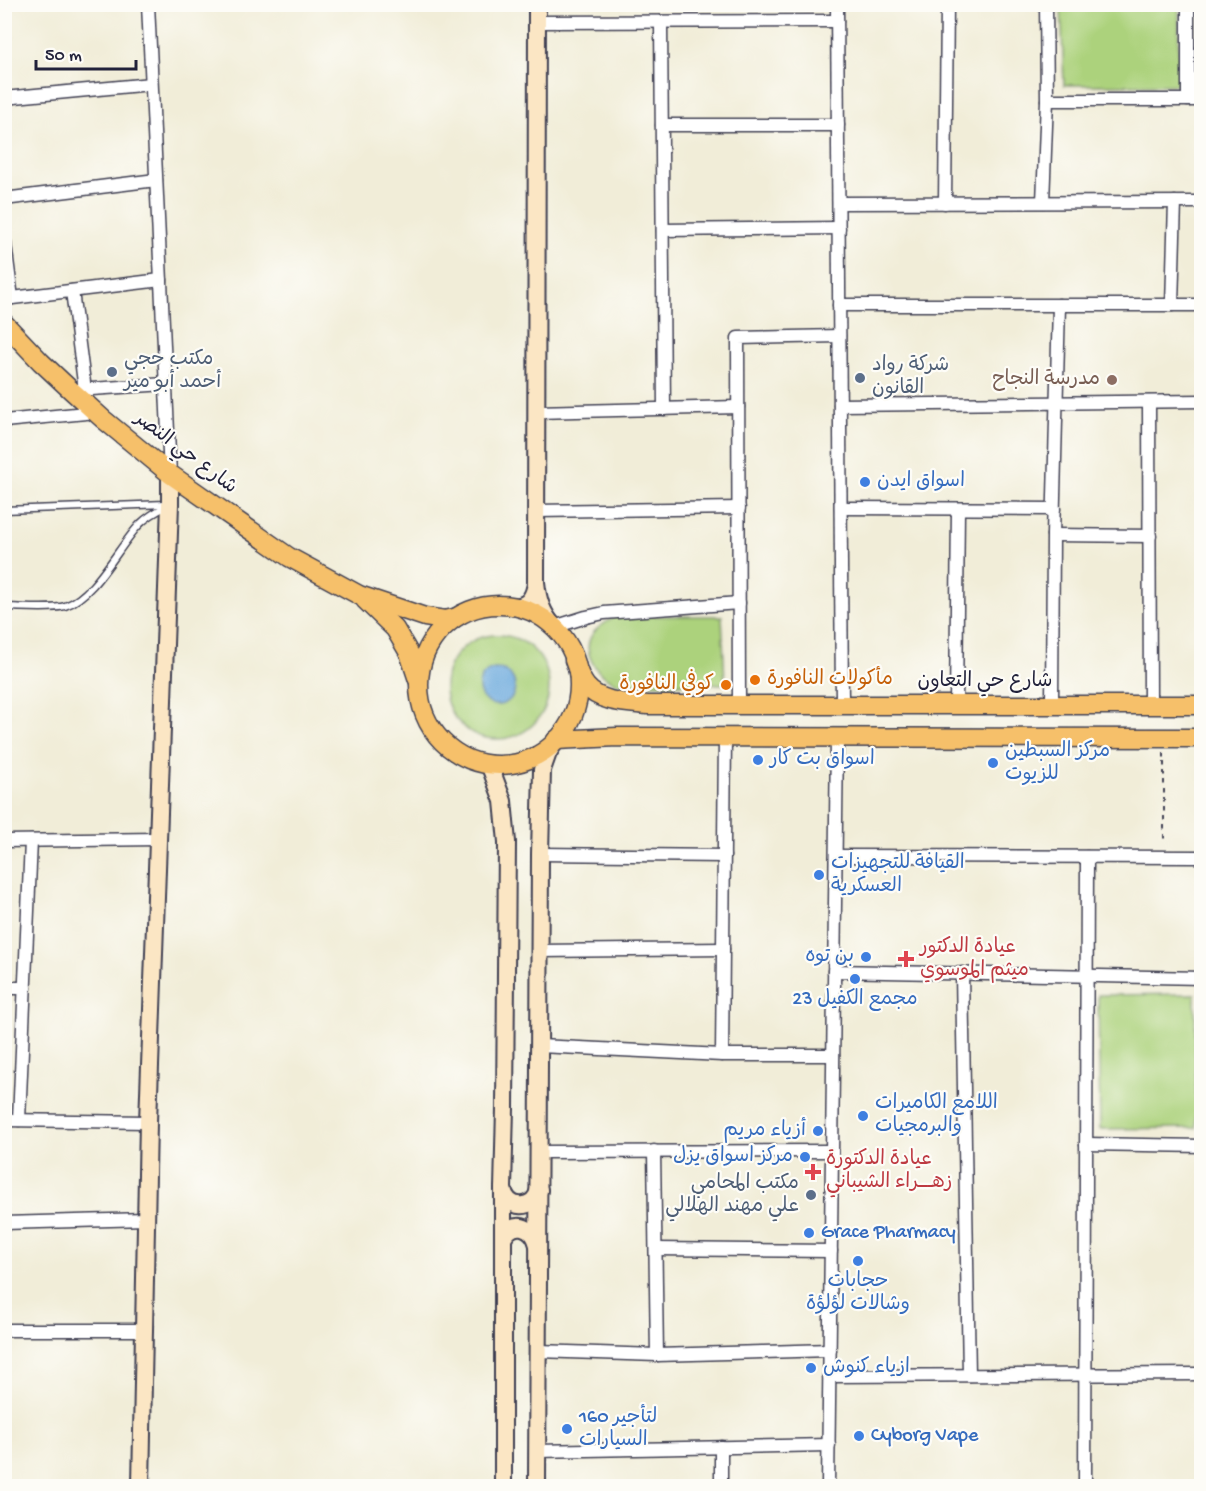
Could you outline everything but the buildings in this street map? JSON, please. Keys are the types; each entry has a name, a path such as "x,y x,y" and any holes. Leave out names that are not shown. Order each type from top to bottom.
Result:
{"main road":[{"path":"515,607 530,600 535,592 536,582 537,4"},
{"name":"شارع حي النصر","path":"4,323 41,362 78,390 96,412 170,474 289,556 359,595"},
{"path":"141,1486 148,1122 170,474"},
{"path":"536,582 542,609 566,642 578,677 578,694 574,711 567,726 548,753 542,770 537,1486"},
{"path":"359,595 425,617 445,620 454,618"},
{"path":"359,595 395,629 409,653 419,682 421,702 427,720 438,736 452,750 470,759 489,764 503,765 525,760 545,750 556,740 617,737 1202,738"},
{"path":"419,682 422,663 435,635 454,618 466,611 492,605 515,607 532,612 554,627"},
{"name":"شارع حي التعاون","path":"574,660 579,675 593,693 613,700 648,705 1202,705"},
{"path":"489,764 503,801 507,842 503,1189 503,1486"},
{"path":"503,1189 508,1200 518,1205 529,1203 539,1190"},
{"path":"503,1239 509,1230 520,1227 531,1230 538,1245"}],"street":[{"path":"148,4 170,474"},
{"path":"837,4 842,705"},
{"path":"945,203 947,4"},
{"path":"1042,202 1047,100 1046,4"},
{"path":"1188,4 1188,100"},
{"path":"537,22 837,21"},
{"path":"661,22 664,409"},
{"path":"4,98 151,84"},
{"path":"1047,100 1202,100"},
{"path":"662,125 838,125"},
{"path":"4,199 156,180"},
{"path":"1172,305 1175,202"},
{"path":"838,203 1202,202"},
{"path":"663,230 838,228"},
{"path":"4,236 8,298 161,280"},
{"path":"72,291 78,390 165,384"},
{"path":"839,305 1202,305"},
{"path":"1052,705 1053,535 1059,305"},
{"path":"739,705 738,338 839,336"},
{"path":"840,405 1202,401"},
{"path":"1149,402 1150,705"},
{"path":"536,412 738,407"},
{"path":"4,421 96,412"},
{"path":"536,511 739,508"},
{"path":"841,508 1054,509"},
{"path":"956,705 958,509"},
{"path":"1053,535 1150,536"},
{"path":"554,627 604,613 739,603"},
{"path":"722,1055 725,737"},
{"path":"828,1486 837,737"},
{"path":"4,841 158,839"},
{"path":"19,1120 31,840"},
{"path":"540,854 724,856"},
{"path":"836,856 1202,857"},
{"path":"1085,1486 1087,857"},
{"path":"540,951 723,950"},
{"path":"834,971 1202,978"},
{"path":"962,974 969,1375"},
{"path":"4,988 24,988"},
{"path":"539,1046 722,1055 833,1054"},
{"path":"4,1120 148,1122"},
{"path":"1086,1144 1202,1146"},
{"path":"654,1151 657,1355"},
{"path":"539,1152 832,1152"},
{"path":"4,1223 146,1219"},
{"path":"656,1250 831,1251"},
{"path":"4,1330 144,1330"},
{"path":"538,1350 657,1355 830,1350"},
{"path":"830,1376 1202,1374"},
{"path":"537,1451 829,1445"},
{"path":"721,1447 721,1486"}],"lane":[{"path":"4,510 170,504"},
{"path":"4,607 62,607 73,603 98,579 141,522 170,504"}],"path":[{"path":"1164,738 1164,857"}],"green space":[{"path":"1061,5 1179,5 1178,85 1064,85"},
{"path":"616,616 722,616 725,684 629,685 617,683 608,678 593,664 588,647 595,631"},
{"path":"497,635 517,639 534,650 545,667 549,687 545,707 534,724 517,735 497,739 477,735 460,724 449,707 445,687 449,667 460,650 477,639"},
{"path":"1195,994 1196,1128 1100,1129 1098,995"}],"water":[{"path":"497,669 510,674 515,687 510,700 497,705 484,700 479,687 484,674"}],"place":[{"name":"مكتب حجي أحمد أبو مير","path":"112,372"},
{"name":"شركة رواد القانون","path":"860,378"},
{"name":"مدرسة النجاح","path":"1112,380"},
{"name":"اسواق ايدن","path":"865,482"},
{"name":"مأكولات النافورة","path":"755,680"},
{"name":"كوفي النافورة","path":"726,685"},
{"name":"اسواق بت كار","path":"758,760"},
{"name":"مركز السبطين للزيوت","path":"993,763"},
{"name":"القيافة للتجهيزات العسكرية","path":"819,875"},
{"name":"بن توه","path":"866,957"},
{"name":"عيادة الدكتور ميثم الموسوي","path":"906,959"},
{"name":"مجمع الكفيل 23","path":"855,979"},
{"name":"اللامع الكاميرات والبرمجيات","path":"863,1116"},
{"name":"أزياء مريم","path":"818,1131"},
{"name":"مركز اسواق يزل","path":"805,1157"},
{"name":"عيادة الدكتورة زهـــراء الشيباني","path":"813,1172"},
{"name":"مكتب المحامي علي مهند الهلالي","path":"811,1195"},
{"name":"Grace Pharmacy","path":"809,1233"},
{"name":"حجابات وشالات لؤلؤة","path":"858,1261"},
{"name":"ازياء كنوش","path":"811,1368"},
{"name":"160 لتأجير السيارات","path":"567,1429"},
{"name":"Cyborg Vape","path":"859,1436"}]}
